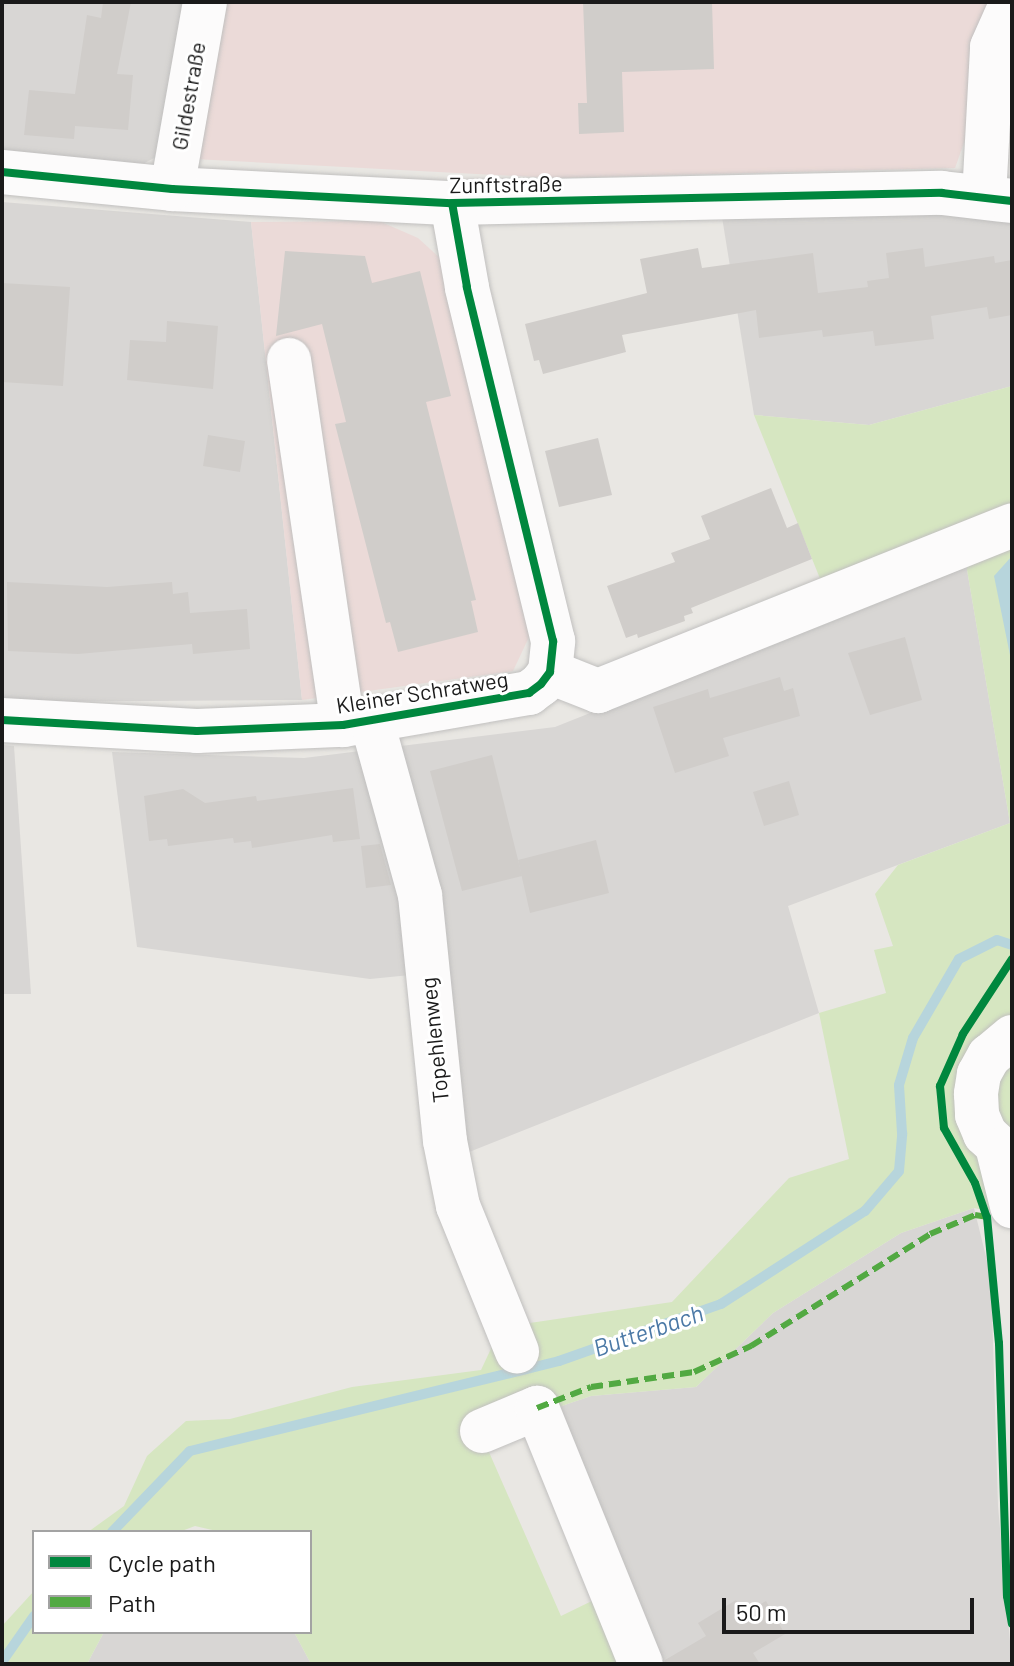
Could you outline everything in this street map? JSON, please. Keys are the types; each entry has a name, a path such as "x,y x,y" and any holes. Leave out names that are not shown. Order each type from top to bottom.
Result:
{"street":[{"name":"Gildestraße","path":"172,189 205,2"},
{"path":"998,199 992,47 1012,2"},
{"name":"Zunftstraße","path":"2,172 172,189 452,203 942,193 998,199"},
{"path":"452,203 467,287 553,641 550,672 598,691 1012,525"},
{"name":"Topehlenweg","path":"289,360 357,724 420,895 445,1141 458,1206 517,1351"},
{"name":"Kleiner Schratweg","path":"2,720 197,731 357,724 529,693 550,672"},
{"path":"1012,1037 989,1056 979,1074 976,1094 977,1115 985,1134 1005,1155 1012,1206"},
{"path":"482,1431 537,1408 641,1664"}],"shaded area":[{"path":"2,2 192,2 156,157 135,168 2,162"},
{"path":"192,2 989,2 970,126 955,168 555,178 156,157"},
{"path":"2,202 251,222 302,700 2,702"},
{"path":"934,211 1012,220 1012,386 869,425 754,415 722,217"},
{"path":"379,221 418,238 441,259 530,635 513,671 302,700 251,222"},
{"path":"964,552 1010,823 788,906 819,1013 454,1158 440,972 370,979 137,947 112,752 304,758 555,727 718,662"},
{"path":"2,745 14,746 31,994 2,994"},
{"path":"974,1208 991,1277 998,1506 1012,1664 649,1664 544,1412 591,1396 696,1387 773,1313 901,1233"},
{"path":"103,1634 295,1634 311,1664 87,1664"}],"green space":[{"path":"1012,386 1012,508 823,586 754,415 869,425"},
{"path":"1012,540 1012,1216 974,1208 901,1233 773,1313 696,1387 591,1396 544,1412 485,1443 561,1616 600,1597 625,1664 311,1664 295,1634 312,1634 312,1530 212,1530 195,1526 184,1530 91,1530 124,1506 147,1456 186,1421 230,1419 352,1387 481,1370 496,1338 523,1324 672,1302 789,1178 849,1159 819,1013 886,993 874,950 893,946 875,894 898,865 1010,823 964,552"},
{"path":"32,1593 32,1634 103,1634 87,1664 2,1664 2,1626"}],"water":[{"path":"1012,556 1012,665 994,576"}],"building":[{"path":"103,2 131,2 117,74 133,75 128,130 75,126 74,139 24,135 29,90 75,94 87,15 101,18"},
{"path":"583,2 712,2 714,69 622,72 624,132 579,134 578,103 587,103"},
{"path":"698,248 702,268 813,253 818,293 868,287 867,281 889,278 886,253 923,248 925,267 994,256 995,263 1012,260 1012,315 989,319 987,307 931,316 934,339 875,346 873,331 823,337 822,330 759,338 756,310 622,335 626,352 543,374 539,360 534,361 525,324 647,293 640,259"},
{"path":"285,251 365,256 372,283 420,271 451,396 426,402 476,600 471,601 478,632 398,652 390,622 386,623 335,424 346,422 322,324 276,336"},
{"path":"2,283 70,287 63,386 2,382"},
{"path":"167,321 218,326 213,389 127,380 130,340 166,342"},
{"path":"208,435 245,441 240,472 203,466"},
{"path":"598,438 612,495 559,507 545,451"},
{"path":"771,488 787,528 798,523 812,559 691,608 693,613 684,616 685,621 638,638 637,634 626,638 607,586 675,562 671,553 710,539 701,516"},
{"path":"7,582 107,587 172,582 173,594 188,592 190,613 247,609 250,649 193,654 192,644 78,654 8,651"},
{"path":"905,637 922,700 870,715 848,653"},
{"path":"780,677 784,691 793,688 800,716 723,738 729,756 675,773 653,707 708,689 710,698"},
{"path":"492,755 522,876 462,891 430,771"},
{"path":"789,781 799,815 764,826 753,792"},
{"path":"353,788 360,839 333,842 332,835 252,848 251,841 234,843 233,838 168,846 167,839 149,841 144,796 183,789 205,803 256,796 257,801"},
{"path":"596,840 609,893 530,913 518,860"},
{"path":"380,844 391,885 366,888 361,846"},
{"path":"736,1600 745,1613 766,1601 785,1634 753,1653 760,1664 665,1664 665,1660 706,1636 698,1623"}],"waterway":[{"name":"Butterbach","path":"114,1530 190,1451 559,1361 721,1304 865,1211 899,1171 902,1133 899,1085 913,1038 959,959 997,940 1012,945"},
{"name":"Butterbach","path":"2,1662 32,1619"}],"marked path":[{"path":"537,1408 591,1387 694,1372 751,1346 930,1234 975,1215 987,1217"}],"cycle path":[{"path":"2,172 172,189 452,203 942,193 1012,201"},
{"path":"2,720 197,731 343,725 529,693 541,684 550,672 553,641 467,287 452,203"},
{"path":"1012,959 963,1034 940,1086 944,1128 975,1183 987,1217 999,1343 1007,1596 1012,1624"}]}
